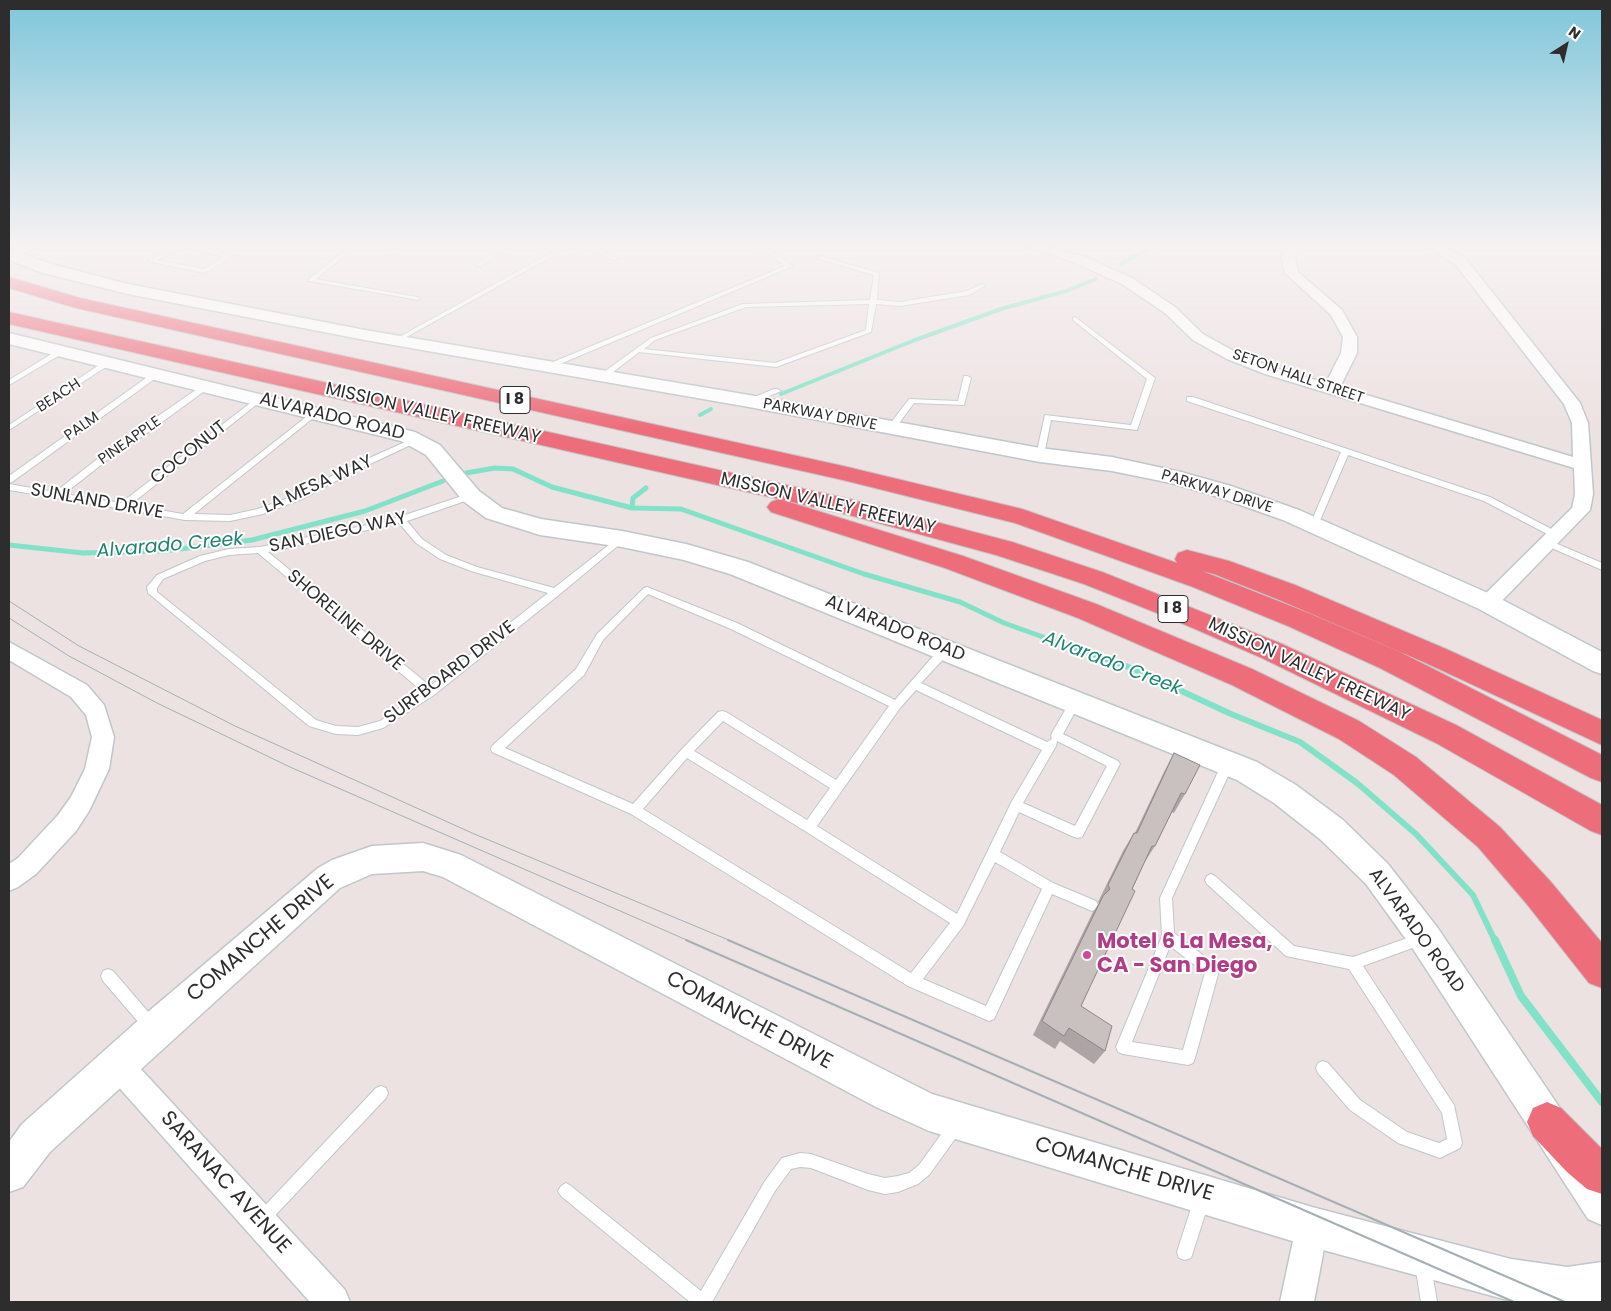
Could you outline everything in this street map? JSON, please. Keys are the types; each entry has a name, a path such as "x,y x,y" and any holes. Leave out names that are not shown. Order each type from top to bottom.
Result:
{"highway":[{"name":"MISSION VALLEY FREEWAY","path":"95,307 843,473 1022,516 1183,574 1298,619 1390,660 1602,769"},
{"name":"MISSION VALLEY FREEWAY","path":"11,336 714,477 933,528 1003,548 1102,581 1205,622 1357,690 1446,734 1602,821"},
{"path":"714,477 790,512 954,562 1069,604 1142,633 1316,712 1406,766 1462,813 1512,862 1602,970"},
{"path":"1022,516 1220,568 1286,592 1436,656 1602,733"},
{"path":"1547,1122 1581,1158 1602,1174"}],"street":[{"name":"PARKWAY DRIVE","path":"221,307 1040,455 1112,464 1173,477 1223,491 1314,525 1488,603 1602,664"},
{"name":"SETON HALL STREET","path":"1166,307 1198,337 1232,356 1331,389 1582,465"},
{"path":"1330,307 1337,313 1350,338 1350,353 1331,389"},
{"path":"1488,603 1581,510 1584,494 1580,423 1572,402 1497,307"},
{"name":"ALVARADO ROAD","path":"11,336 61,352 396,431 417,440 433,450 471,496 494,513 524,524 622,539 686,552 739,568 946,649 1247,771 1285,794 1332,830 1377,874 1425,938 1602,1205"},
{"path":"9,650 79,691 96,711 103,737 97,769 80,804 67,823 27,866 9,879"},
{"name":"COMANCHE DRIVE","path":"9,1173 36,1138 155,1030 329,878 343,870 372,860 424,857 450,865 890,1094 958,1122 1312,1227 1511,1280 1567,1288 1602,1283"},
{"name":"SARANAC AVENUE","path":"117,1064 332,1302"},
{"path":"1297,1302 1312,1227"}],"lane":[{"path":"398,340 457,307"},
{"path":"545,366 689,307"},
{"path":"601,377 653,339 739,307"},
{"path":"638,350 776,365 868,332 872,307"},
{"path":"1040,455 1048,417 1134,428 1151,378 1075,319"},
{"path":"9,383 61,352"},
{"name":"BEACH","path":"9,428 108,363"},
{"name":"PALM","path":"9,480 156,375"},
{"path":"891,428 912,402 961,403 967,378"},
{"name":"PINEAPPLE","path":"56,496 112,452 206,387"},
{"path":"749,401 777,391"},
{"name":"COCONUT","path":"120,508 258,399"},
{"path":"1190,400 1487,499 1602,567"},
{"path":"185,517 315,412"},
{"name":"LA MESA WAY","path":"185,517 230,518 276,506 417,440"},
{"path":"1314,525 1346,451"},
{"name":"SUNLAND DRIVE","path":"9,488 120,508 185,517"},
{"name":"SAN DIEGO WAY","path":"152,586 160,577 204,558 229,552 260,550 402,521 471,496"},
{"path":"402,521 419,541 443,557 474,569 557,592"},
{"name":"SURFBOARD DRIVE","path":"152,586 153,593 160,600 313,723 347,731 370,729 400,714 430,692 622,539"},
{"name":"SHORELINE DRIVE","path":"260,550 430,692"},
{"path":"896,705 734,626 647,590 600,637 580,672 496,749 635,810 913,981 989,1014 1049,887"},
{"path":"809,828 896,705 946,649"},
{"path":"915,685 1049,748"},
{"path":"913,981 959,922 1016,804 1076,701"},
{"path":"635,810 686,752 722,715 838,787"},
{"path":"1016,804 1078,833 1114,764 1056,736"},
{"path":"686,752 959,922"},
{"path":"1168,936 1212,971 1188,1058 1123,1046 1168,936 1166,898 1228,763"},
{"path":"993,854 1049,887 1092,906"},
{"path":"1211,880 1291,952 1353,963 1425,938"},
{"path":"1322,1068 1355,1105 1403,1138 1440,1151 1455,1144 1449,1110 1353,963"},
{"path":"108,976 155,1030"},
{"path":"259,1222 381,1093"},
{"path":"566,1191 703,1302 770,1186 788,1163 800,1160 810,1161 868,1182 885,1186 898,1184 913,1179 924,1170 958,1122"},
{"path":"1185,1252 1204,1194"},
{"path":"1421,1255 1429,1302"}],"building":[{"name":"Motel 6 La Mesa, CA - San Diego","path":"1174,753 1200,765 1185,794 1181,793 1155,846 1152,846 1132,889 1135,891 1081,1006 1112,1026 1105,1051 1069,1028 1064,1036 1042,1021 1103,896 1110,889 1108,885 1134,833 1137,833"}],"waterway":[{"path":"781,394 915,340 1008,307"},
{"path":"700,415 711,409"},
{"name":"Alvarado Creek","path":"466,473 495,468 513,469 552,487 632,508"},
{"name":"Alvarado Creek","path":"9,545 83,553 164,551 252,540 365,511 443,481"},
{"path":"632,508 633,498 646,488"},
{"name":"Alvarado Creek","path":"632,508 681,509 864,574 960,602 1004,623 1085,652"},
{"name":"Alvarado Creek","path":"1082,650 1134,669 1231,714 1300,742 1357,783 1416,834 1473,895 1495,941"},
{"name":"Alvarado Creek","path":"1495,940 1521,996 1602,1102"}],"tram line":[{"path":"9,601 79,646 235,726 472,833 731,941"},
{"path":"9,618 69,656 157,703 290,767 689,941"},
{"path":"686,940 1514,1302"},
{"path":"728,940 1565,1302"}],"place":[{"name":"Motel 6 La Mesa, CA - San Diego","path":"1087,955"}]}
